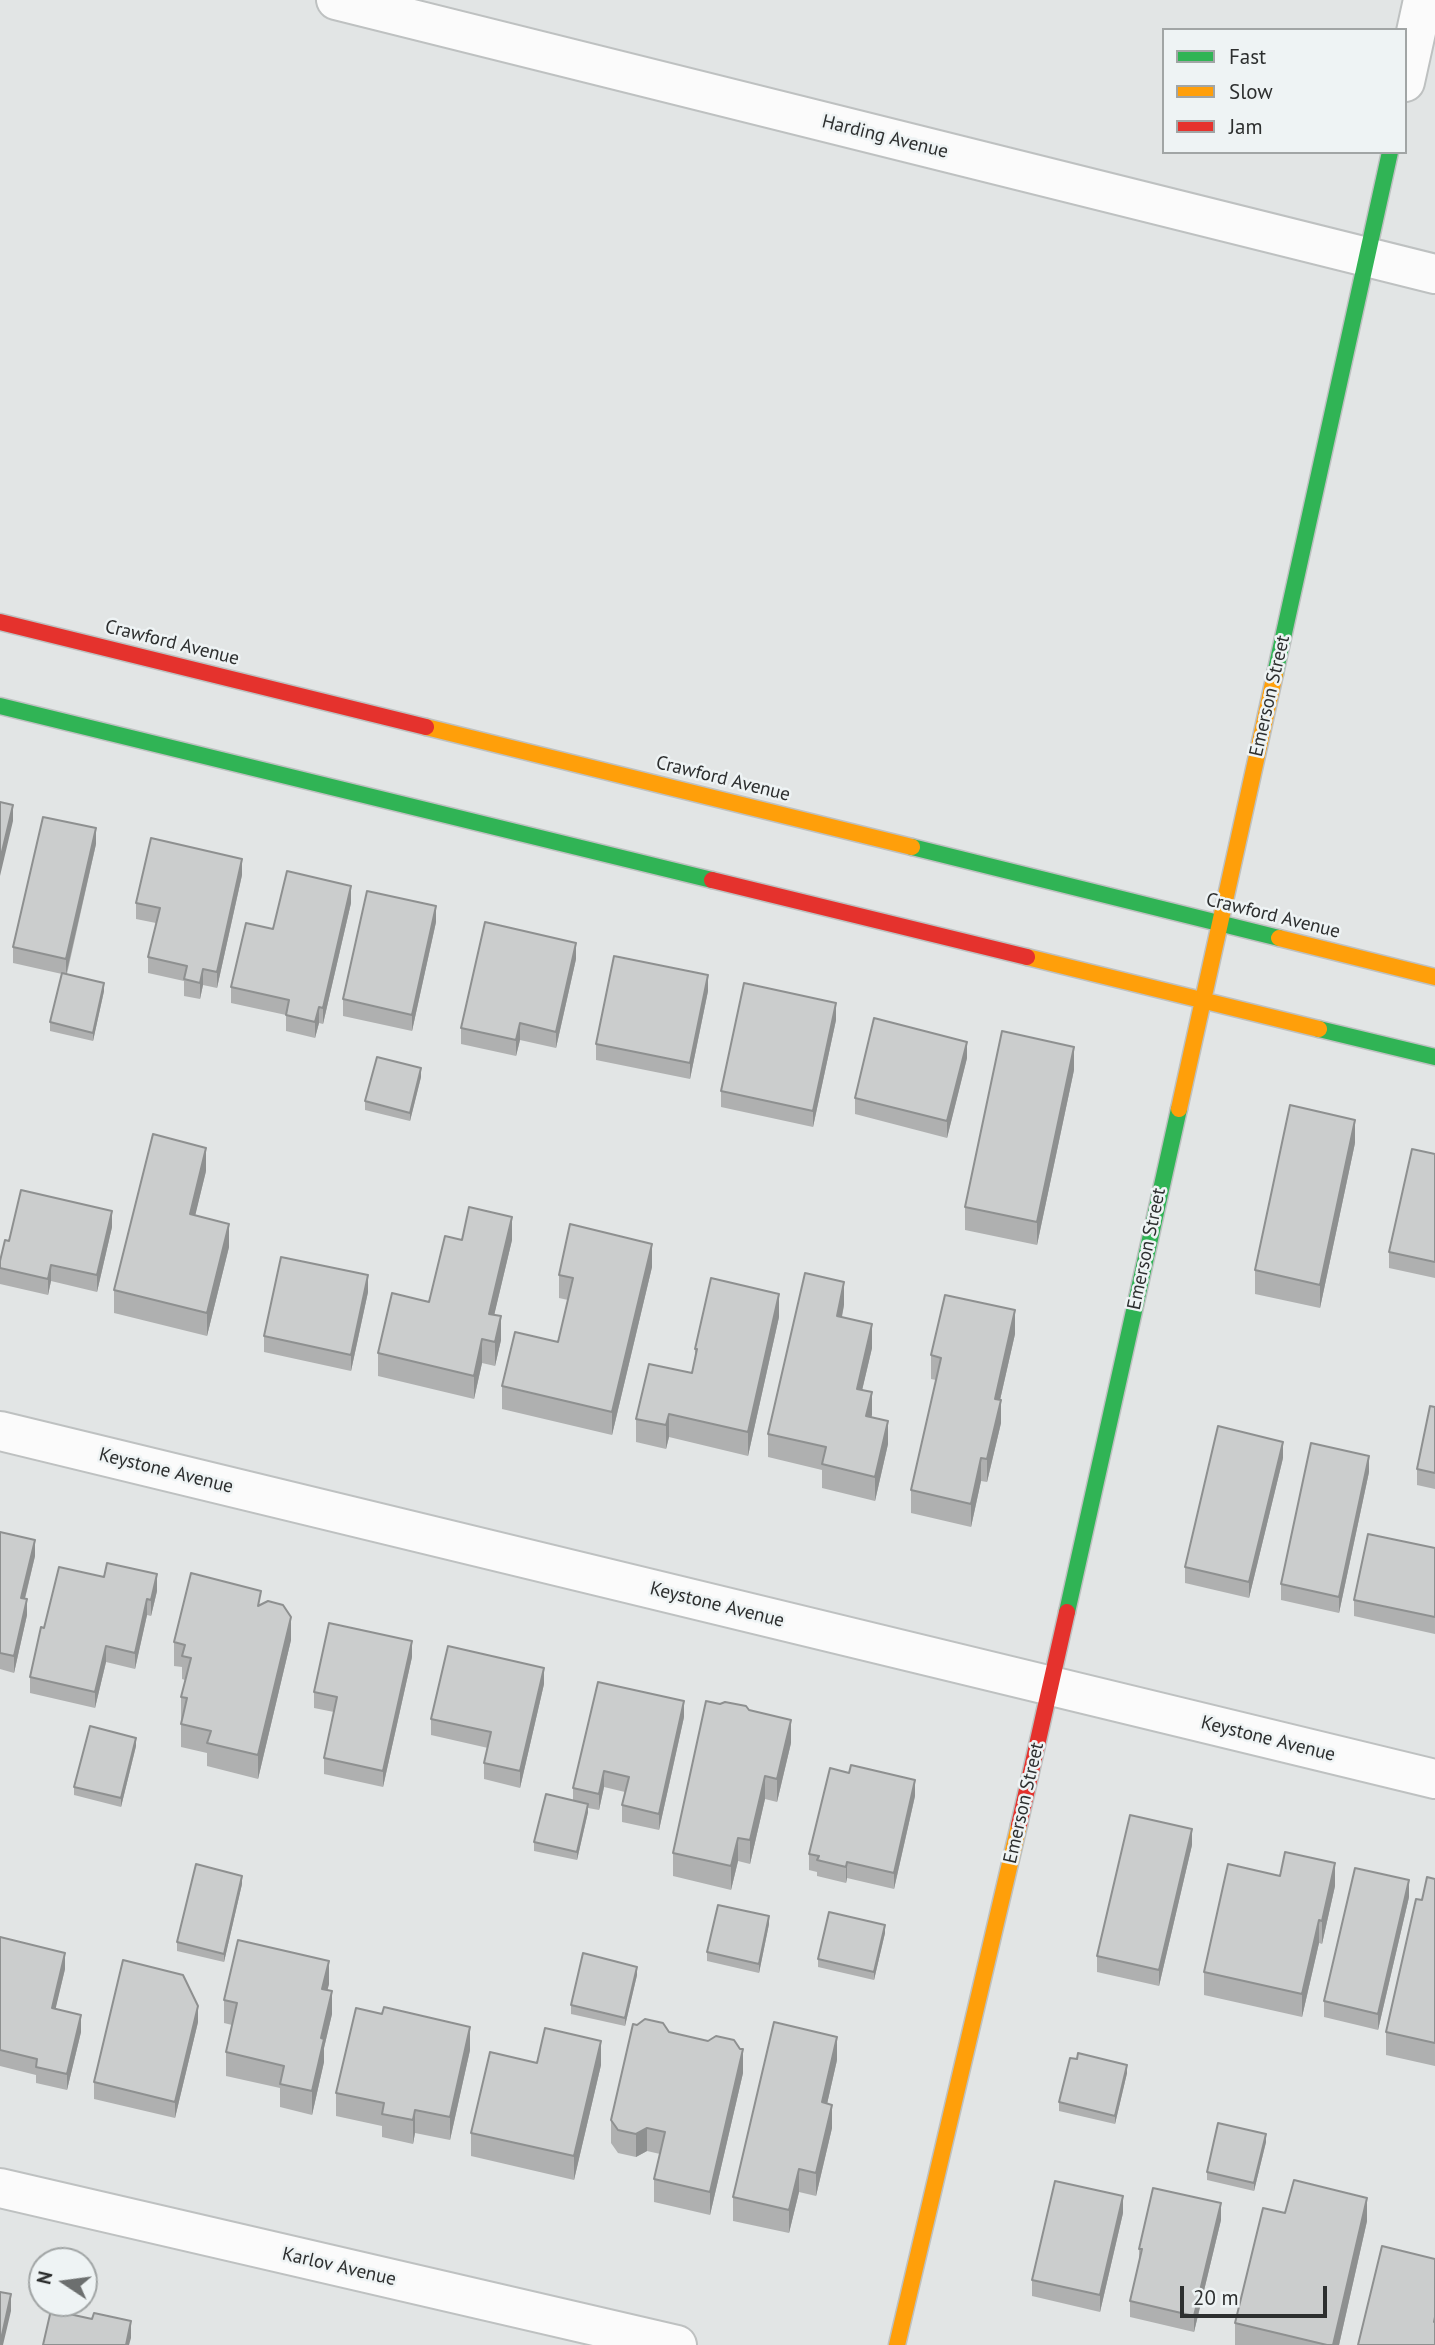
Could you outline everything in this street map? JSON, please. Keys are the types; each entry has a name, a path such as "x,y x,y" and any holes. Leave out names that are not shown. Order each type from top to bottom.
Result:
{"main road":[{"name":"Emerson Street","path":"897,2345 1051,1686 1390,154"},
{"name":"Crawford Avenue","path":"0,622 1435,977"},
{"path":"0,706 1435,1057"}],"street":[{"name":"Harding Avenue","path":"336,0 1435,274"},
{"path":"1407,73 1423,0"},
{"name":"Keystone Avenue","path":"0,1431 1435,1779"},
{"name":"Karlov Avenue","path":"0,2188 677,2345"}],"building":[{"path":"0,802 13,805 0,860"},
{"path":"43,817 96,828 66,959 13,947"},
{"path":"151,838 242,859 217,972 203,969 200,983 184,979 187,966 148,957 160,908 136,903"},
{"path":"287,871 351,886 323,1008 319,1007 315,1022 286,1015 289,1000 231,987 246,923 273,929"},
{"path":"367,891 436,906 412,1015 343,999"},
{"path":"485,922 576,943 556,1032 520,1023 516,1040 461,1028"},
{"path":"614,956 708,975 690,1063 596,1044"},
{"path":"62,973 104,983 93,1033 50,1022"},
{"path":"744,983 836,1003 813,1111 721,1091"},
{"path":"874,1018 967,1042 947,1121 855,1098"},
{"path":"1002,1031 1074,1047 1037,1222 965,1207"},
{"path":"377,1057 421,1068 410,1113 365,1101"},
{"path":"1290,1105 1355,1120 1320,1285 1255,1270"},
{"path":"153,1134 206,1148 190,1214 229,1224 207,1313 114,1290"},
{"path":"1412,1149 1435,1154 1435,1262 1389,1252"},
{"path":"21,1190 112,1211 97,1275 51,1265 48,1279 0,1268 5,1240 9,1241"},
{"path":"469,1207 512,1217 489,1314 501,1316 495,1342 482,1339 474,1376 378,1353 392,1293 429,1302 445,1236 462,1240"},
{"path":"570,1224 652,1244 612,1412 502,1386 515,1332 558,1342 573,1278 559,1275"},
{"path":"281,1257 368,1275 351,1355 264,1336"},
{"path":"805,1273 844,1282 837,1316 872,1324 857,1389 872,1392 866,1416 888,1421 875,1477 822,1464 826,1447 768,1434"},
{"path":"711,1278 779,1294 748,1432 669,1414 666,1425 636,1419 649,1364 692,1373"},
{"path":"945,1295 1015,1310 995,1399 1001,1400 987,1459 981,1458 971,1504 911,1490 941,1358 931,1355"},
{"path":"1430,1406 1435,1407 1435,1473 1417,1469"},
{"path":"1218,1426 1283,1442 1249,1582 1185,1567"},
{"path":"1311,1443 1369,1456 1339,1597 1281,1584"},
{"path":"0,1532 35,1540 21,1598 27,1599 14,1656 0,1653"},
{"path":"1368,1534 1435,1548 1435,1617 1354,1600"},
{"path":"107,1563 157,1574 151,1600 147,1599 135,1653 106,1646 95,1692 30,1677 41,1627 44,1628 59,1567 104,1577"},
{"path":"191,1573 261,1591 258,1606 268,1601 283,1605 291,1617 258,1755 207,1743 211,1731 181,1724 187,1698 181,1697 191,1658 182,1656 185,1645 174,1642"},
{"path":"329,1623 412,1641 383,1771 324,1758 337,1697 314,1692"},
{"path":"448,1646 544,1668 520,1771 484,1763 491,1732 431,1719"},
{"path":"598,1682 684,1701 659,1814 622,1805 629,1777 604,1771 599,1794 573,1788"},
{"path":"706,1701 746,1706 749,1710 791,1720 777,1779 765,1776 750,1840 738,1838 731,1866 673,1853"},
{"path":"90,1726 136,1738 121,1798 74,1787"},
{"path":"851,1765 915,1780 894,1873 847,1862 846,1867 817,1860 819,1856 809,1854 830,1768 849,1773"},
{"path":"546,1794 588,1804 577,1852 534,1842"},
{"path":"1130,1815 1192,1829 1159,1970 1097,1956"},
{"path":"1285,1852 1335,1863 1302,1994 1204,1972 1228,1864 1280,1876"},
{"path":"196,1864 242,1876 224,1954 177,1942"},
{"path":"1355,1868 1409,1880 1378,2014 1324,2001"},
{"path":"1427,1877 1435,1879 1435,2043 1386,2032 1416,1899 1422,1900"},
{"path":"718,1905 769,1916 759,1964 707,1952"},
{"path":"829,1912 885,1925 874,1972 818,1959"},
{"path":"0,1937 65,1953 52,2008 81,2015 67,2074 36,2067 37,2059 0,2050"},
{"path":"238,1940 329,1961 322,1989 332,1991 312,2091 280,2084 284,2066 226,2052 237,2003 224,2000"},
{"path":"583,1953 637,1967 625,2018 571,2005"},
{"path":"123,1960 183,1975 198,2006 175,2102 94,2082"},
{"path":"384,2007 470,2027 450,2117 415,2110 413,2120 382,2114 384,2103 336,2093 356,2008 382,2014"},
{"path":"645,2019 663,2023 669,2032 708,2041 716,2036 734,2040 740,2049 743,2049 710,2192 654,2179 665,2132 647,2128 636,2134 618,2130 611,2120 633,2024 637,2025"},
{"path":"774,2022 837,2037 822,2102 832,2105 816,2173 799,2169 789,2210 733,2197"},
{"path":"545,2028 601,2041 574,2156 471,2133 490,2052 537,2063"},
{"path":"1078,2053 1127,2065 1115,2116 1059,2102 1070,2058 1077,2059"},
{"path":"1218,2123 1266,2134 1254,2183 1207,2172"},
{"path":"1294,2180 1367,2198 1333,2345 1235,2323 1263,2208 1285,2213"},
{"path":"1055,2181 1123,2196 1100,2295 1032,2280"},
{"path":"1153,2188 1221,2203 1194,2316 1130,2301"},
{"path":"1382,2246 1435,2259 1435,2345 1358,2345"},
{"path":"0,2292 11,2294 0,2344"},
{"path":"98,2314 131,2321 126,2345 43,2345 49,2317 92,2319 98,2317"}],"traffic: fast":[{"path":"1275,674 1390,154"},
{"path":"0,706 712,880"},
{"path":"912,847 1279,938"},
{"path":"1319,1029 1435,1057"},
{"path":"1067,1612 1179,1109"}],"traffic: slow":[{"path":"1179,1109 1275,674"},
{"path":"426,727 912,847"},
{"path":"1279,938 1435,977"},
{"path":"1027,957 1319,1029"},
{"path":"897,2345 1019,1825"}],"traffic: jam":[{"path":"0,622 426,727"},
{"path":"712,880 1027,957"},
{"path":"1019,1825 1067,1612"}]}
